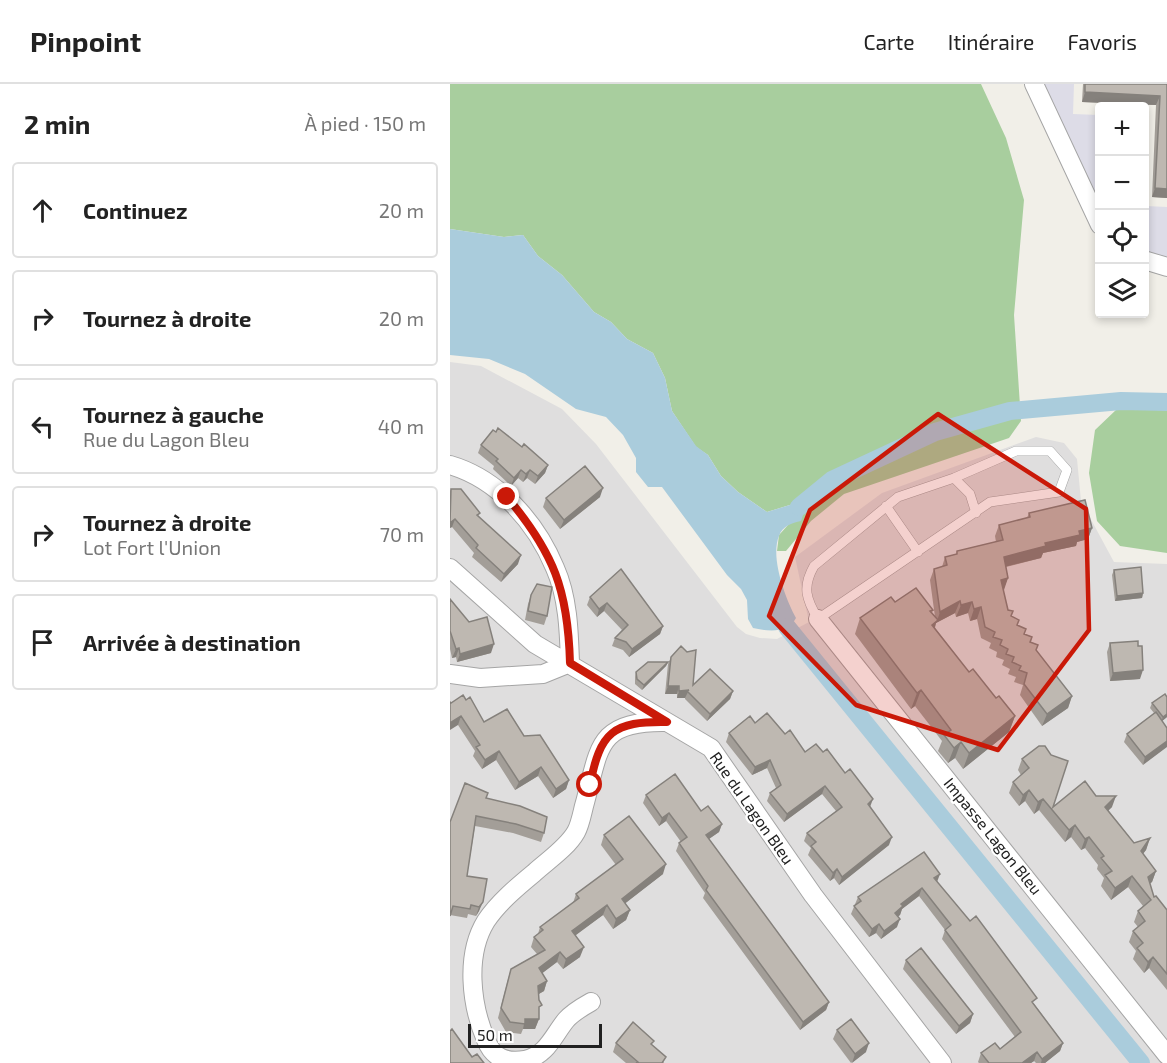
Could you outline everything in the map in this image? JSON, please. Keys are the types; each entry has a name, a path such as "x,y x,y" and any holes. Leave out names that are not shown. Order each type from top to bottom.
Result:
{"street":[{"path":"1034,84 1095,214"},
{"path":"1149,262 1167,267"},
{"path":"450,465 471,471 507,497 532,527 555,568 564,599 569,630 570,663 543,674 480,678 450,674"},
{"name":"Rue du Lagon Bleu","path":"450,568 535,645 570,663 711,748 813,895 942,1063"},
{"name":"Impasse Lagon Bleu","path":"818,619 1167,1055"},
{"path":"591,1002 567,1019 544,1050 534,1057 508,1062 499,1058 488,1046 478,1023 472,979 476,947 486,922 511,892 577,831 595,756 609,734 637,722 667,722"}],"lane":[{"path":"1016,451 1050,451 1067,470 1059,492 990,502 818,619 806,599 806,581 814,566 898,496 954,478 1016,451"},
{"path":"954,478 970,495 976,513"},
{"path":"886,506 918,552"}],"highlighted area":[{"path":"938,414 1086,509 1089,630 998,750 856,705 769,616 810,510"}],"shaded area":[{"path":"1044,84 1074,84 1073,114 1095,115 1095,200"},
{"path":"1149,206 1167,207 1167,262 1149,254"},
{"path":"450,362 481,366 562,409 596,444 737,627 746,634 760,638 777,639 809,622 795,557 882,493 1036,437 1064,443 1077,459 1081,501 1114,562 1167,564 1167,1063 450,1063"}],"green space":[{"path":"450,84 981,84 1006,138 1024,200 1014,315 1021,421 1009,438 844,494 811,521 786,551 777,551 779,535 788,525 793,504 767,512 738,492 721,476 708,455 696,447 672,411 665,378 653,353 627,339 611,322 594,312 562,275 538,256 523,235 504,237 450,229"},
{"path":"1142,403 1167,403 1167,553 1120,546 1097,521 1089,473 1095,430 1117,409"}],"water":[{"path":"450,229 504,237 523,235 538,256 562,275 594,312 611,322 627,339 653,353 665,378 672,411 696,446 708,455 721,476 738,492 767,512 793,504 804,512 801,521 782,530 777,545 776,555 780,577 787,600 796,618 788,627 777,630 753,628 748,619 747,600 741,589 727,575 662,487 648,487 636,472 636,458 623,435 606,417 576,409 525,374 489,359 450,355"}],"building":[{"path":"1085,84 1167,84 1167,189 1155,188 1160,96 1085,92"},
{"path":"498,428 522,447 524,444 548,465 538,476 530,470 526,474 521,470 514,478 496,461 498,459 481,445 493,430 496,432"},
{"path":"585,466 603,488 564,520 546,498"},
{"path":"451,489 461,489 480,513 477,515 521,555 504,574 476,548 478,545 455,519 450,523"},
{"path":"1085,500 1092,528 1079,531 1080,535 1045,543 1046,546 1004,557 1008,578 1001,580 1008,610 1013,611 1011,616 1019,620 1017,625 1026,629 1024,634 1032,637 1030,642 1038,645 1036,650 1072,696 1047,714 1024,684 1027,673 1019,670 1021,666 1012,662 1014,657 1006,654 1008,649 1000,645 1002,640 993,637 995,632 985,627 981,607 974,609 972,602 961,605 960,601 940,612 934,569 947,565 945,557 957,554 957,551 1003,540 999,525 1030,517 1029,513"},
{"path":"1141,567 1143,593 1117,596 1114,570"},
{"path":"621,569 663,626 632,649 626,642 615,638 628,625 607,603 599,609 590,597"},
{"path":"537,584 552,587 547,616 528,611 531,595"},
{"path":"916,588 938,620 932,625 969,672 973,669 996,698 999,696 1015,716 969,753 961,742 954,748 944,735 951,730 921,690 917,693 860,618 891,597 895,602"},
{"path":"450,599 469,622 487,617 494,644 460,654 450,631"},
{"path":"1138,641 1138,646 1142,646 1143,670 1113,673 1110,643"},
{"path":"681,646 687,652 696,650 693,685 710,669 733,691 710,714 687,691 689,690 679,691 679,686 668,686 671,657"},
{"path":"648,662 668,662 644,685 637,679 636,672"},
{"path":"1165,694 1167,714 1163,717 1152,703"},
{"path":"463,695 466,700 470,697 484,722 507,709 524,736 540,735 569,780 556,789 541,767 519,782 499,751 485,760 476,747 480,745 461,716 450,723 450,702"},
{"path":"1156,712 1167,728 1167,741 1145,757 1127,734"},
{"path":"767,713 785,734 790,730 805,752 816,744 823,752 827,749 845,773 850,769 873,799 868,804 892,837 842,877 837,869 833,873 811,846 816,842 807,833 842,807 825,786 787,814 770,793 781,785 770,760 755,767 729,733 750,716 755,723"},
{"path":"1039,746 1045,746 1051,755 1068,761 1053,807 1085,781 1096,796 1116,796 1105,807 1134,843 1150,838 1141,851 1156,871 1148,877 1154,897 1156,896 1167,910 1167,974 1153,957 1148,962 1137,948 1143,943 1133,931 1145,921 1138,911 1151,900 1132,876 1115,888 1105,875 1112,871 1101,858 1104,856 1089,837 1085,839 1075,825 1069,830 1043,799 1038,802 1029,790 1023,795 1013,782 1029,768 1022,759"},
{"path":"675,774 701,811 708,806 722,824 706,835 829,1002 803,1022 706,890 708,886 679,843 687,837 669,813 662,818 646,795"},
{"path":"465,783 488,793 486,798 520,806 547,817 544,833 516,824 476,816 467,876 487,879 483,902 479,907 471,905 470,909 453,906 450,916 450,822"},
{"path":"629,816 666,864 622,899 630,910 616,919 607,905 572,931 584,947 566,959 560,952 539,968 547,981 538,986 539,1000 542,1005 539,1007 539,1019 525,1019 525,1024 510,1022 501,1008 511,969 545,950 534,937 543,930 540,927 579,898 576,894 623,859 604,835"},
{"path":"924,852 940,874 934,878 970,921 976,916 1037,998 1032,1002 1063,1043 1042,1059 1037,1052 1022,1063 989,1063 981,1053 995,1043 1000,1049 1021,1032 945,930 951,925 922,888 901,904 903,906 895,913 900,919 884,931 879,924 872,929 854,906 861,901 858,897"},
{"path":"921,948 973,1014 959,1026 906,960"},
{"path":"851,1019 869,1043 855,1054 837,1030"},
{"path":"633,1022 654,1041 651,1044 666,1057 662,1063 636,1063 638,1062 616,1043"},
{"path":"452,1029 472,1057 477,1054 484,1063 450,1063 450,1031"}],"waterway":[{"path":"799,507 832,480 935,432 1010,411 1121,401 1167,402"},
{"path":"787,627 1141,1063"}],"route":[{"path":"507,497 532,527 555,568 564,599 569,630 570,663 667,722 637,722 609,734 595,756 590,785"}]}
